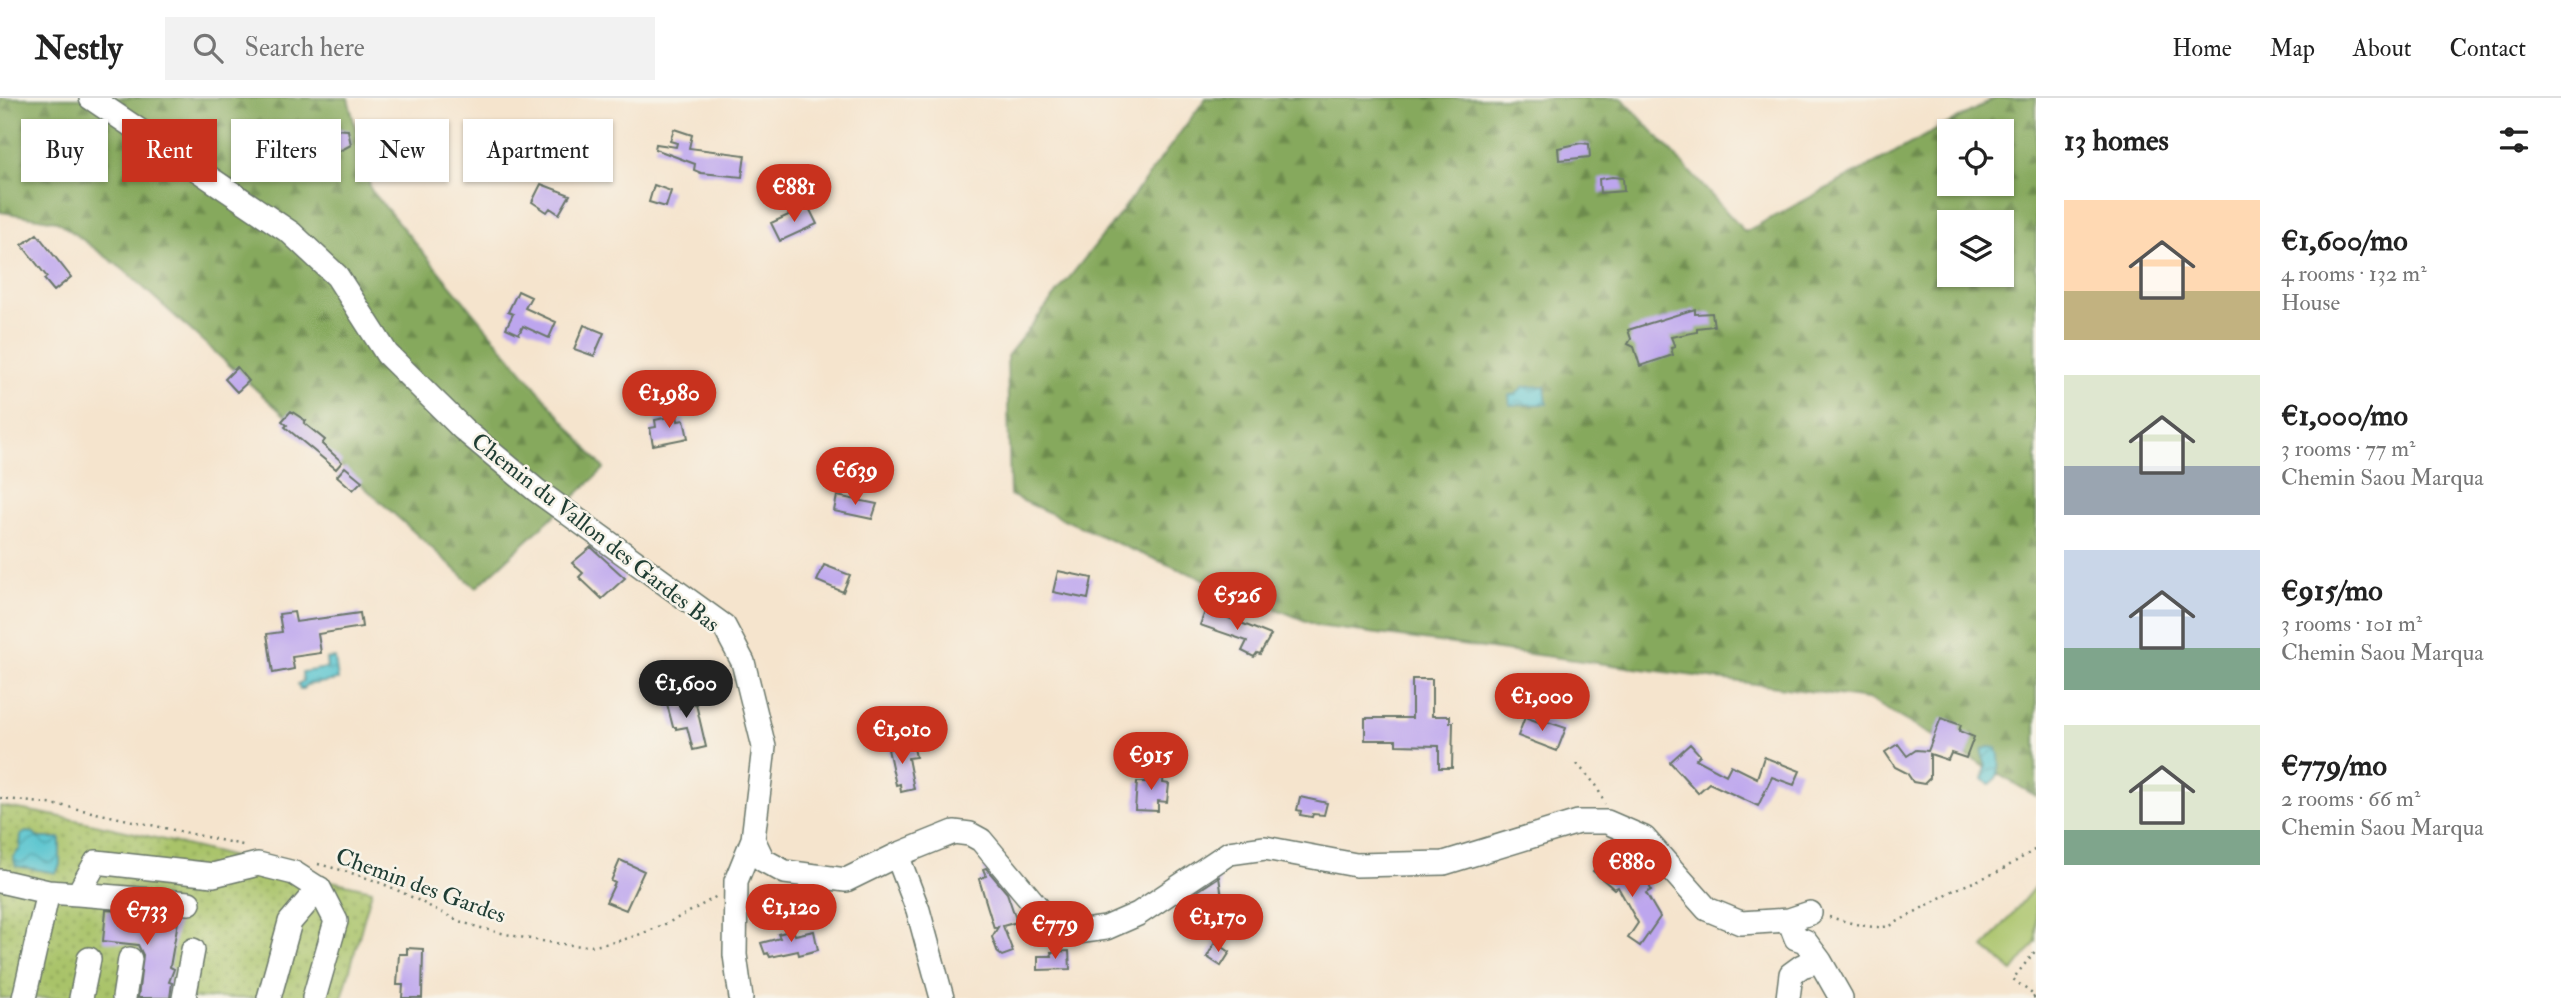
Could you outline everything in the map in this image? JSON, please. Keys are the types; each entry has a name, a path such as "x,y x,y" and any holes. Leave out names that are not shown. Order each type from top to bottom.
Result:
{"street":[{"name":"Chemin du Vallon des Gardes Bas","path":"91,98 291,233 337,276 387,354 463,429 536,490 724,626 743,662 764,747 753,839 736,881"},
{"path":"753,839 763,860 785,872 846,880 897,855 954,832 970,834 982,840 1054,926 1065,933 1106,928 1138,914 1229,853 1265,848 1356,865 1444,863 1578,822 1607,822 1644,838 1707,909 1741,923 1798,924 1811,964 1841,998"},
{"path":"897,855 918,910 943,998"},
{"path":"78,894 96,862 213,874 258,864 294,873 319,889 336,921 314,998"},
{"path":"0,881 48,892 189,903"},
{"path":"736,881 735,955 741,998"},
{"path":"269,998 290,922 319,889"},
{"path":"24,998 48,892"},
{"path":"184,998 193,950"},
{"path":"81,998 89,959"},
{"path":"124,998 130,959"},
{"path":"1788,998 1791,974 1811,964"}],"path":[{"path":"1577,764 1596,785 1604,799 1607,822"},
{"path":"0,798 64,806 248,846"},
{"path":"1798,924 1879,928 1890,926 1954,890 2000,871 2036,849"},
{"name":"Chemin des Gardes","path":"318,864 344,870 398,890 459,921 511,935 597,946 660,927 682,917 736,881"},
{"path":"2033,998 2035,996 2013,979 2036,950"}],"green space":[{"path":"0,98 348,98 355,126 355,182 369,182 371,190 604,469 476,588 124,270 57,221 0,212"},
{"path":"1206,98 1622,98 1745,232 1937,129 1937,196 2014,196 2014,119 1957,119 1996,98 2036,98 2036,796 1868,699 1318,626 1130,549 1010,495 1007,356 1116,219"},
{"path":"0,806 140,834 372,890 342,998 0,998"},
{"path":"2036,885 2036,942 2013,971 1984,948"}],"water":[{"path":"1545,386 1547,404 1510,405 1509,395 1516,394 1524,387"},
{"path":"335,658 338,680 306,685 300,689 298,684 303,681 302,672 327,668 326,659"},
{"path":"1997,748 1999,757 1998,773 1990,784 1983,780 1986,766 1982,754 1983,749"},
{"path":"26,832 34,833 38,838 60,838 60,865 56,873 16,866 13,857 20,849 21,835"}],"building":[{"path":"674,129 692,135 689,148 745,155 742,177 701,173 694,170 695,164 655,149 656,144 676,147 677,143 670,141"},
{"path":"341,130 348,130 351,145 341,150"},
{"path":"1589,144 1590,157 1559,160 1558,148"},
{"path":"1623,178 1624,191 1600,193 1599,179"},
{"path":"541,184 570,195 559,214 550,208 547,212 532,202"},
{"path":"654,185 671,191 666,207 649,202"},
{"path":"808,206 817,224 780,241 771,223"},
{"path":"37,234 71,277 54,291 44,279 47,277 22,245"},
{"path":"518,291 531,297 525,308 556,322 549,338 523,326 519,334 506,328 513,314 508,312"},
{"path":"1695,309 1695,314 1712,313 1714,326 1697,328 1697,332 1671,337 1675,347 1671,348 1673,355 1640,366 1634,347 1628,344 1631,339 1628,330"},
{"path":"584,325 604,333 594,356 574,349"},
{"path":"237,367 249,381 237,392 225,379"},
{"path":"291,411 306,421 304,423 325,440 322,444 342,462 336,469 285,427 287,425 282,421"},
{"path":"677,415 678,421 684,420 688,438 653,445 650,428 656,427 655,420"},
{"path":"345,467 362,481 353,490 337,476"},
{"path":"837,496 877,504 872,519 834,511"},
{"path":"591,547 625,578 602,599 579,577 583,573 572,563"},
{"path":"824,565 850,575 843,592 817,581"},
{"path":"1058,571 1092,578 1088,599 1053,592"},
{"path":"1206,609 1271,635 1260,654 1257,653 1254,657 1242,651 1247,641 1200,625"},
{"path":"294,612 296,622 360,613 362,627 318,634 321,653 292,657 294,669 273,673 267,634 282,632 279,614"},
{"path":"1412,679 1432,679 1432,716 1450,716 1450,722 1453,722 1452,768 1439,768 1439,746 1396,745 1396,740 1365,740 1365,718 1412,718"},
{"path":"676,692 680,708 696,704 706,747 693,750 687,727 673,727 665,696"},
{"path":"1525,717 1566,728 1557,751 1518,736"},
{"path":"1941,718 1961,725 1959,731 1974,737 1966,758 1951,753 1948,760 1930,754 1930,778 1924,784 1913,782 1907,773 1895,767 1885,752 1898,744 1907,756 1916,750 1928,751"},
{"path":"913,744 916,757 908,758 914,789 901,792 900,784 896,785 888,749"},
{"path":"1690,744 1700,755 1696,759 1726,775 1731,765 1757,778 1764,757 1800,771 1794,785 1772,777 1758,806 1709,783 1698,793 1670,762"},
{"path":"1147,772 1164,773 1163,783 1169,784 1167,802 1158,801 1158,811 1135,810 1137,782 1147,782"},
{"path":"1300,797 1327,803 1324,815 1300,815 1301,811 1297,810"},
{"path":"1603,858 1628,880 1644,871 1651,890 1646,893 1660,917 1640,946 1628,938 1638,923 1618,887 1614,889 1593,871"},
{"path":"620,860 644,871 626,910 606,902 615,883 611,881"},
{"path":"986,868 1007,893 1017,922 1003,926 1013,952 1002,956 998,953 992,937 998,927 994,928 979,879 986,876 983,869"},
{"path":"1219,877 1223,904 1204,907 1205,913 1181,918 1178,904"},
{"path":"106,910 179,916 170,967 174,969 169,982 172,983 170,998 138,998 143,955 138,945 103,941"},
{"path":"793,930 795,935 814,931 818,950 799,955 798,951 770,957 768,953 765,954 761,943 780,938 778,934"},
{"path":"1215,942 1230,952 1221,966 1207,957"},
{"path":"407,948 423,949 422,998 402,998 403,985 397,985 399,954 407,954"},
{"path":"1069,951 1070,969 1038,970 1038,956 1052,956 1051,952"}]}
